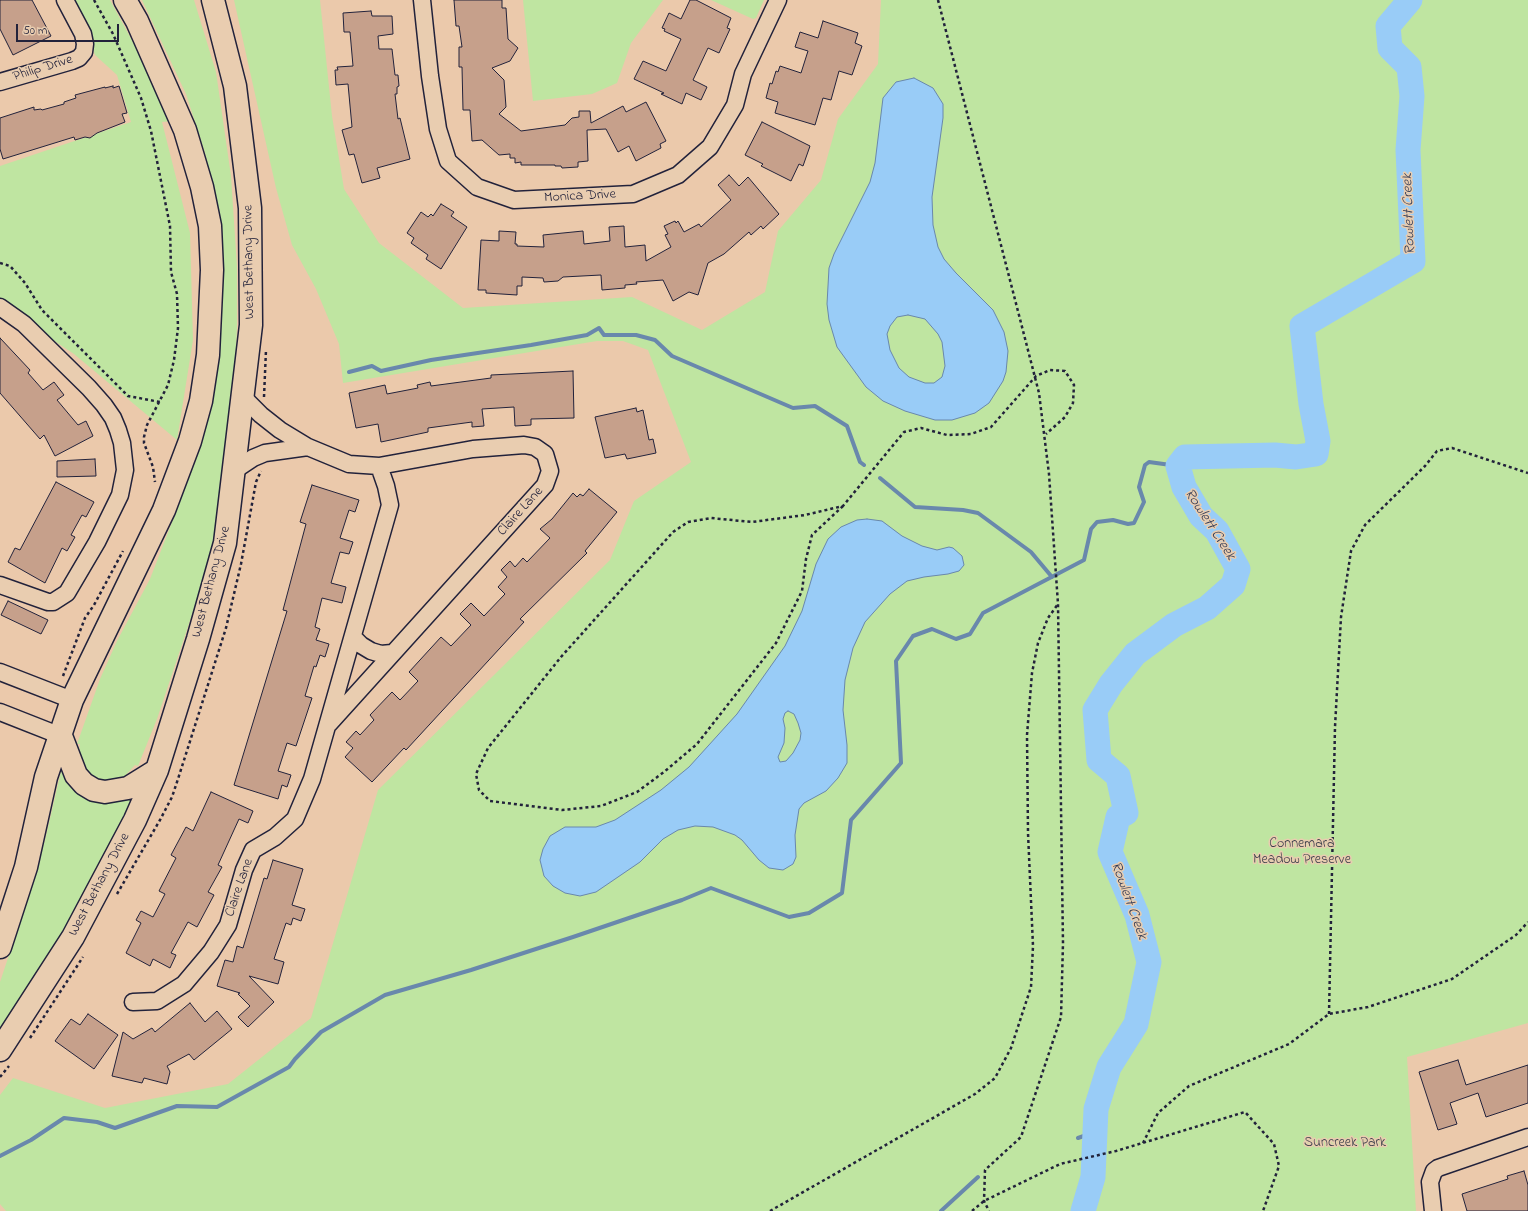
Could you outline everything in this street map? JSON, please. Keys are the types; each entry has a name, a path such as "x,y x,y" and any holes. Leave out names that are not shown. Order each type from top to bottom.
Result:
{"main road":[{"path":"0,947 26,867 46,777 72,700 164,510 190,441 201,401 208,355 212,270 210,226 202,187 185,130 125,0"},
{"name":"West Bethany Drive","path":"6,1056 73,937 135,820 157,770 198,639 225,543 235,470 251,325 250,208 235,86 213,0"},
{"path":"61,736 76,775 84,784 94,790 110,791 128,788 157,770"}],"street":[{"name":"Philip Drive","path":"0,82 78,58 84,52 85,44 83,34 65,0"},
{"name":"Monica Drive","path":"422,0 430,76 438,129 448,161 477,187 514,200 633,194 678,175 710,147 735,105 743,74 778,0"},
{"path":"0,307 24,324 90,388 104,405 113,418 118,430 122,443 125,470 120,495 97,542 67,593 53,602 48,602 0,585"},
{"name":"Claire Lane","path":"243,397 267,420 308,447 349,464 379,466 473,449 524,445 535,447 545,454 550,471 545,485 329,724"},
{"path":"235,470 253,458 265,453 308,447"},
{"name":"Claire Lane","path":"133,1002 157,1001 184,984 211,952 228,925 244,870 254,850 275,837 295,819 312,779 329,724 390,505 386,486 379,466"},
{"path":"353,637 370,651 381,654 392,654"},
{"path":"0,672 72,700"},
{"path":"0,712 61,736"},
{"path":"1432,1211 1430,1182 1434,1172 1443,1165 1528,1137"}],"path":[{"path":"938,0 1036,376 1046,434 1058,604 1063,943 1061,1017 1021,1137 984,1170 984,1201 989,1211"},
{"path":"0,263 10,266 25,283 42,310 128,396 160,402"},
{"path":"265,343 267,356 264,398 269,408 267,420"},
{"path":"843,506 805,514 752,522 711,518 688,522 673,532 560,657 488,748 476,774 479,790 490,802 562,810 601,806 637,792 698,744 776,643 802,591 806,559 812,535 843,506 904,432 921,428 947,436 971,434 991,427 1036,376 1050,370 1065,371 1074,385 1072,404 1065,417 1046,434"},
{"path":"1329,1014 1335,727 1341,617 1351,551 1365,525 1425,466 1437,451 1452,448 1528,473"},
{"path":"115,899 172,797 226,628 241,564 256,482 262,469 265,453"},
{"path":"770,1211 975,1094 995,1078 1011,1048 1031,987 1033,946 1028,834 1027,743 1032,673 1038,643 1048,618 1058,604"},
{"path":"1144,1143 1158,1113 1189,1086 1289,1044 1329,1014 1368,1007 1452,979 1516,935 1528,922"},
{"path":"29,1040 74,974 85,953"},
{"path":"0,1077 6,1056"},
{"path":"972,1211 984,1201 1060,1164 1116,1152 1245,1112 1274,1144 1279,1166 1263,1211"}],"green space":[{"path":"72,0 110,0 158,88 171,121 162,122 190,233 193,340 177,440 74,354 0,305 0,166 131,122 117,75 95,55 82,16"},
{"path":"142,0 194,0 216,72 231,176 237,267 235,383 218,520 210,561 157,719 138,766 135,765 123,778 111,782 97,780 86,773 79,753 80,744 77,744 100,679 117,641 150,579 196,460 207,421 218,361 222,317 222,268 212,182 205,153 186,94"},
{"path":"234,0 320,0 332,116 344,189 379,243 463,308 632,297 702,330 765,292 778,231 821,180 838,119 878,64 881,0 1528,0 1528,1023 1407,1057 1416,1211 6,1211 0,1204 0,1095 13,1078 105,1108 228,1084 311,1018 378,790 610,560 634,501 691,462 648,350 623,341 597,341 343,383 339,344 316,289 292,245 276,188"},
{"path":"523,0 663,0 631,43 617,83 592,94 533,101"},
{"path":"711,0 764,0 756,18 753,19"},
{"path":"61,771 133,797 123,821 53,950 0,1028 0,982 45,840"}],"water":[{"path":"914,78 933,88 943,104 943,118 932,197 933,225 938,247 944,259 956,273 993,310 1004,332 1008,351 1006,372 1003,381 989,403 975,413 952,420 935,420 905,411 883,401 866,387 837,347 829,320 827,304 829,268 834,254 870,182 875,163 883,98 896,82","holes":["908,315 925,319 938,334 942,342 945,366 942,377 934,383 925,383 909,377 899,368 890,350 887,334 890,326 897,317"]},
{"path":"867,519 882,521 902,536 922,546 937,550 949,547 953,548 962,556 964,565 959,571 907,581 890,594 865,622 853,648 845,680 843,710 847,745 847,763 838,778 826,791 804,803 799,809 795,835 796,857 793,864 783,870 769,868 759,860 742,840 735,835 713,827 695,826 678,830 663,839 640,862 596,892 580,896 565,893 553,886 544,876 540,860 543,849 550,836 565,827 596,827 615,820 661,790 689,767 737,714 785,646 802,611 816,564 828,539 841,527 857,520","holes":["788,711 794,714 801,733 800,740 793,753 786,761 780,762 778,757 784,743 785,728 783,719 785,713"]}],"building":[{"path":"0,0 32,0 51,36 13,55 0,29"},
{"path":"454,0 502,0 502,8 506,8 508,39 518,48 510,61 492,68 504,80 506,107 499,114 521,131 565,125 572,118 579,117 579,111 590,111 591,123 623,106 626,112 646,102 666,141 660,144 661,148 636,161 629,146 618,152 606,129 587,130 588,161 578,162 578,167 562,168 561,166 555,165 521,165 521,162 515,163 515,158 510,158 510,154 499,155 482,140 472,141 470,110 463,110 462,67 459,67 459,47 462,47 459,26 456,26"},
{"path":"690,0 696,0 731,18 727,28 730,29 719,53 708,48 693,80 707,87 701,100 686,93 682,104 661,94 664,93 634,79 643,61 666,71 681,39 664,31 665,29 662,28 669,13 681,19"},
{"path":"371,11 372,16 392,16 393,34 378,36 379,49 392,49 395,75 398,75 399,86 397,87 397,94 395,94 398,119 400,118 410,159 377,168 380,178 362,183 354,154 349,155 342,130 352,127 348,84 336,85 335,70 338,70 337,67 353,66 350,32 344,32 343,13"},
{"path":"823,21 858,33 855,43 862,46 852,75 839,71 831,100 823,98 815,125 775,113 778,102 766,98 770,83 772,84 776,71 778,72 780,66 801,73 808,51 795,47 800,32 818,38"},
{"path":"113,86 113,88 119,86 127,113 122,114 125,122 97,133 90,138 85,137 75,140 74,137 3,159 0,149 0,118 34,107 34,110 42,110 64,104 64,102 76,98 75,95"},
{"path":"762,122 810,146 803,166 799,164 791,181 761,166 763,164 745,155"},
{"path":"729,175 739,186 748,177 779,214 763,229 761,226 751,235 749,232 724,254 708,263 698,295 689,292 673,301 663,280 636,282 637,284 625,285 625,288 602,290 601,275 563,277 558,281 544,282 543,278 522,277 522,286 517,286 517,295 486,293 486,290 478,290 481,240 499,241 499,231 516,232 515,244 517,244 517,246 544,247 543,235 583,231 584,244 610,241 609,227 624,226 625,247 645,245 646,261 671,247 665,235 668,234 664,226 675,221 676,223 678,221 684,232 699,224 701,227 731,200 718,185"},
{"path":"441,204 454,212 451,216 467,227 441,269 426,259 428,255 411,243 414,238 407,233 421,212 428,217 431,214 433,216"},
{"path":"0,338 30,370 28,373 43,390 54,382 64,395 57,400 78,425 86,421 93,436 55,456 44,435 40,439 0,393"},
{"path":"573,371 574,418 531,419 531,425 515,426 514,407 482,409 484,426 472,427 472,422 428,428 428,432 381,442 378,424 356,428 349,393 385,385 387,394 418,388 417,385 430,382 431,386 491,378 491,375"},
{"path":"636,408 637,412 643,410 649,440 653,439 656,453 627,459 625,454 605,458 595,417"},
{"path":"95,459 96,476 57,477 57,461"},
{"path":"56,482 94,502 86,517 82,515 71,535 75,537 67,551 62,548 45,583 8,562 15,548 20,550"},
{"path":"312,485 359,500 355,512 349,510 340,538 353,542 349,554 340,552 331,583 346,587 342,603 322,598 315,627 320,629 316,640 329,644 325,657 320,655 316,667 314,666 305,696 312,698 296,746 287,743 278,771 291,775 287,787 282,785 278,799 234,785 287,611 283,610 306,524 300,522"},
{"path":"589,489 617,512 585,551 587,553 520,619 524,622 406,750 404,748 372,782 345,757 353,748 346,742 356,731 360,735 374,720 370,715 392,692 400,700 418,681 409,672 441,637 451,646 471,625 460,614 471,603 484,616 505,594 498,587 507,577 501,570 510,561 515,567 523,558 527,562 550,538 540,529 552,519 573,493 577,497 580,494 583,496"},
{"path":"8,601 48,620 41,634 1,615"},
{"path":"211,792 253,811 248,823 239,819 218,865 222,867 208,892 214,895 197,927 188,922 171,953 176,955 170,968 153,959 150,966 126,953 141,923 136,920 141,911 153,917 165,894 159,891 176,858 171,855 186,827 193,831"},
{"path":"273,860 303,869 292,905 305,909 301,921 293,918 291,925 286,923 274,959 284,962 278,984 249,976 274,1002 248,1027 238,1017 250,1006 238,994 240,993 217,986 225,960 233,962 237,946 243,948 264,878 267,879"},
{"path":"190,1003 205,1022 217,1011 232,1029 194,1060 189,1054 167,1066 170,1072 167,1084 144,1078 142,1083 112,1076 123,1032 133,1039 152,1028 155,1032"},
{"path":"88,1014 118,1035 94,1069 55,1041 71,1019 80,1025"},
{"path":"1458,1060 1466,1085 1528,1065 1528,1103 1486,1117 1478,1093 1450,1103 1457,1124 1438,1130 1419,1072"},
{"path":"1524,1171 1528,1185 1528,1211 1467,1211 1462,1194 1508,1179 1507,1176"}],"waterway":[{"name":"Rowlett Creek","path":"1083,1211 1093,1177 1096,1109 1109,1067 1136,1024 1149,962 1137,915 1110,852 1118,817 1126,813 1118,776 1099,760 1095,710 1111,684 1135,654 1174,625 1207,608 1233,585 1238,569 1217,531 1201,516 1184,487 1178,466 1185,457 1275,455 1296,457 1316,454 1318,441 1311,404 1302,326 1413,261 1408,150 1412,96 1409,67 1390,48 1388,26 1410,0"},
{"path":"349,372 372,366 381,371 431,360 531,345 587,335 599,328 604,335 636,335 655,340 672,356 793,408 815,406 847,426 860,462 864,465"},
{"path":"0,1156 31,1140 64,1118 97,1122 115,1128 177,1106 217,1107 289,1067 321,1032 385,995 471,970 573,937 682,900 711,888 789,917 809,913 842,893 851,820 901,763 896,661 913,636 932,629 956,639 970,634 983,613 1084,560 1091,529 1097,522 1113,520 1128,524 1134,523 1144,502 1139,487 1145,465 1149,462 1178,466"},
{"path":"880,478 915,507 963,510 978,513 1031,552 1052,577"},
{"path":"1078,1138 1095,1132"},
{"path":"941,1211 978,1177"}],"park label":[{"name":"Connemara Meadow Preserve","path":"1302,854"},
{"name":"Suncreek Park","path":"1345,1144"}]}
